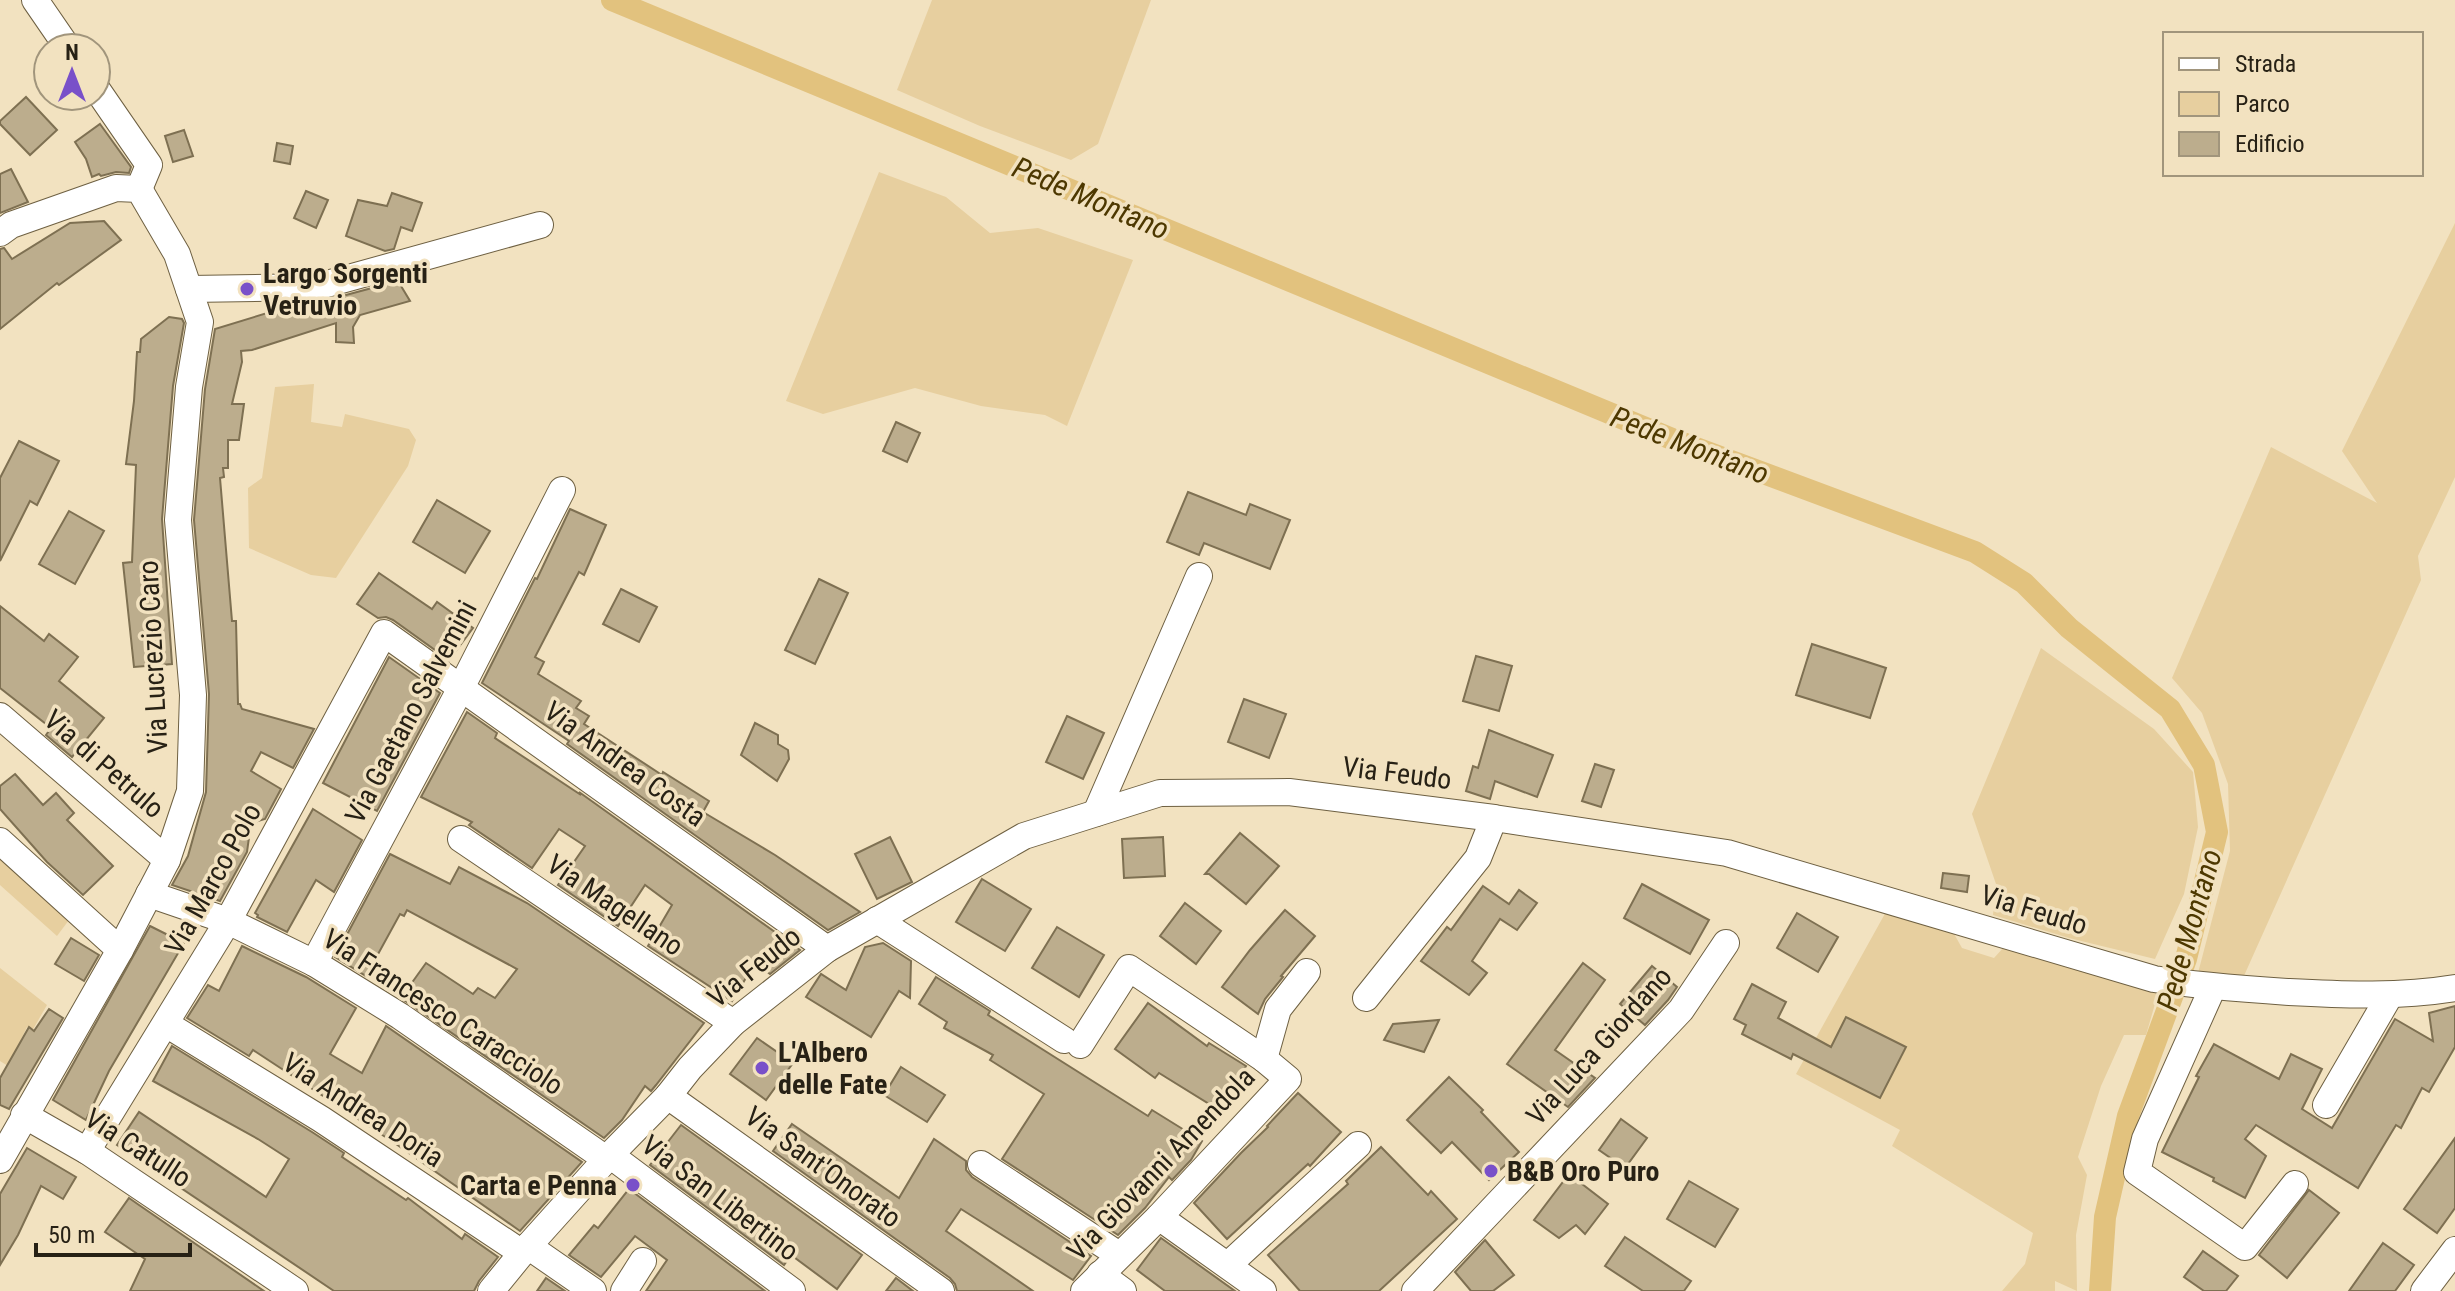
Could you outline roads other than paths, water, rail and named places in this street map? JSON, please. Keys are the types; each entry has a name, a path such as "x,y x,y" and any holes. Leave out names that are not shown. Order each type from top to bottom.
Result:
{"street":[{"path":"35,0 57,32"},
{"path":"0,233 11,225 116,188 139,189 149,165 112,111"},
{"name":"Via Lucrezio Caro","path":"0,1160 120,950 167,860 190,791 193,695 178,520 189,387 200,322 177,254 139,189"},
{"path":"189,289 316,287 540,225"},
{"name":"Via Gaetano Salvemini","path":"314,963 462,686 562,490"},
{"path":"1096,813 1199,576"},
{"name":"Via Andrea Costa","path":"384,633 827,949"},
{"name":"Via Marco Polo","path":"87,1151 228,921 384,633"},
{"name":"Via di Petrulo","path":"0,716 167,860"},
{"name":"Via Feudo","path":"491,1291 608,1157 733,1023 827,949 1024,836 1160,793 1289,792 1494,818 1727,853 2154,979 2208,987 2334,994 2390,995 2455,988"},
{"path":"1366,998 1478,858 1494,818"},
{"name":"Via Magellano","path":"461,839 733,1023"},
{"path":"0,841 120,950"},
{"name":"Via Francesco Caracciolo","path":"149,894 228,921 314,963 400,1016 608,1157"},
{"name":"Via Giovanni Amendola","path":"877,920 1072,1042 1129,968 1264,1059 1288,1079 1159,1217 1092,1282"},
{"name":"Via Luca Giordano","path":"1415,1291 1681,1010 1726,943"},
{"path":"1264,1059 1278,1009 1307,972"},
{"path":"2208,987 2145,1139 2137,1172 2245,1247 2295,1184"},
{"path":"2326,1105 2390,995"},
{"name":"Via Andrea Doria","path":"166,1024 593,1291"},
{"name":"Via Sant'Onorato","path":"668,1096 941,1291"},
{"name":"Via Catullo","path":"24,1115 87,1151 295,1291"},
{"path":"1228,1265 1358,1145"},
{"name":"Via San Libertino","path":"608,1157 792,1291"},
{"path":"981,1164 1119,1255"},
{"path":"1159,1217 1263,1291"},
{"path":"2424,1291 2455,1250"},
{"path":"625,1291 643,1261"},
{"path":"1092,1282 1123,1291"}],"waterway":[{"name":"Pede Montano","path":"612,0 1672,439 1975,552 2024,583 2069,628 2170,709 2204,765 2217,832 2186,959 2128,1116 2105,1217 2100,1291"}],"place":[{"name":"Largo Sorgenti Vetruvio","path":"247,289"},
{"name":"L'Albero delle Fate","path":"762,1068"},
{"name":"B&B Oro Puro","path":"1491,1171"},
{"name":"Carta e Penna","path":"633,1185"}]}
